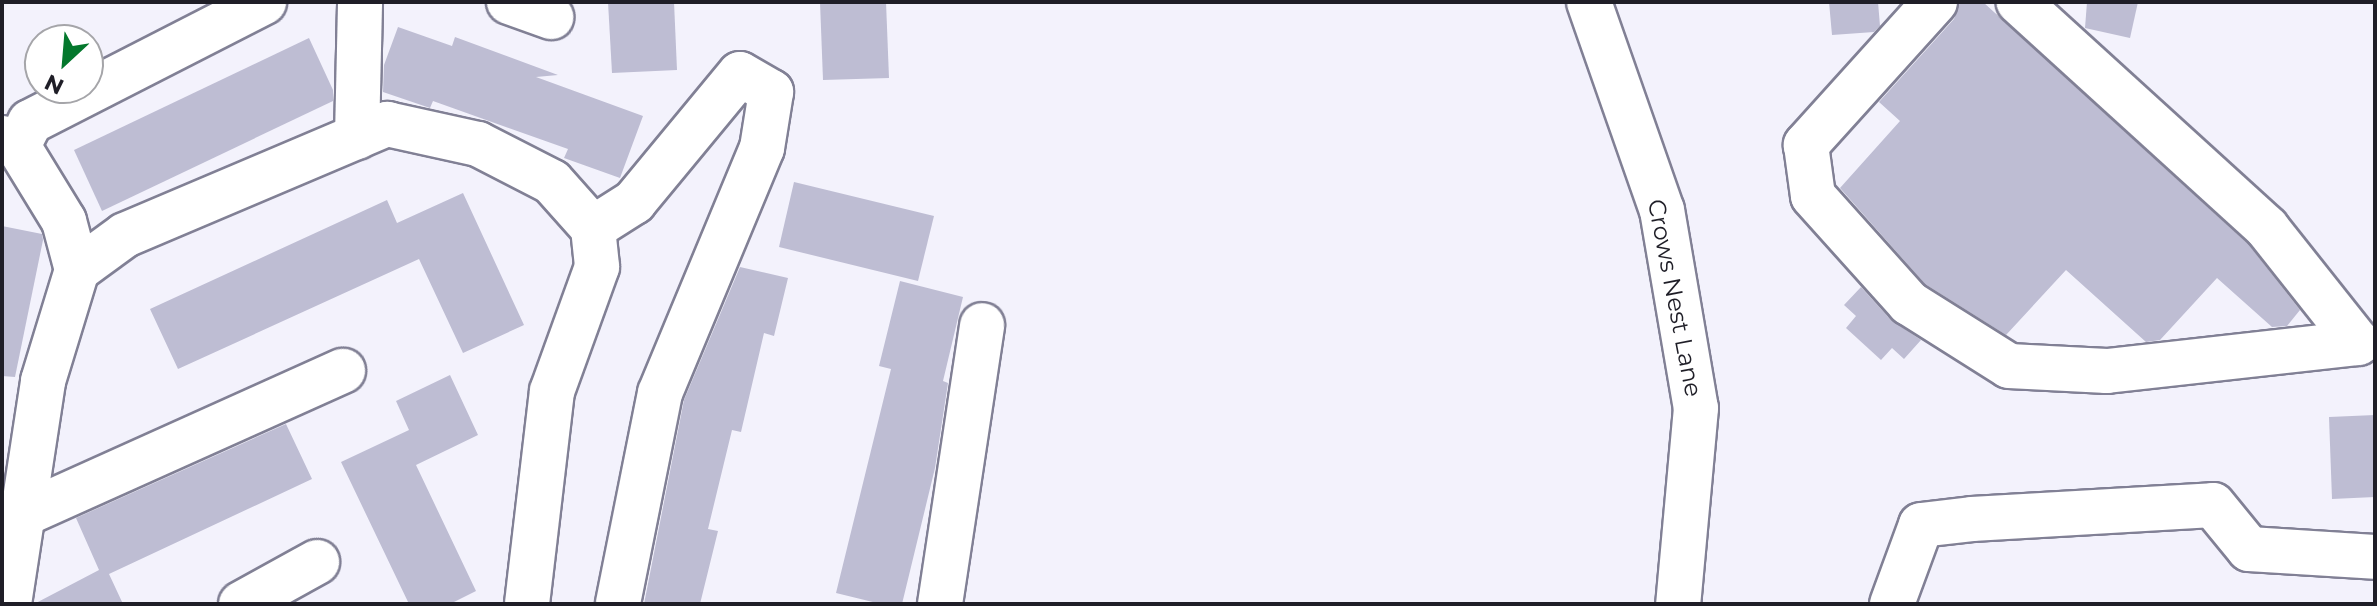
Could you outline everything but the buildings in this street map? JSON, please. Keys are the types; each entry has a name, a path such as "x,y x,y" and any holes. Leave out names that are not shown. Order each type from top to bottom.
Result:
{"street":[{"path":"9,604 43,381 77,270 64,221 10,142 30,122 264,2"},
{"path":"357,137 360,2"},
{"path":"509,2 551,17"},
{"name":"Crows Nest Lane","path":"1589,2 1662,210 1696,408 1678,604"},
{"path":"1935,2 1806,145 1813,196 1909,303 2009,366 2107,371 2366,343"},
{"path":"2019,2 2267,228 2366,343"},
{"path":"593,228 634,202 740,74 771,92 762,148 660,393 618,604"},
{"path":"77,270 125,235 387,124 478,144 552,182 593,228 597,267 552,391 527,604"},
{"path":"940,604 982,325"},
{"path":"22,515 343,371"},
{"path":"1892,604 1921,525 1972,519 2213,505 2249,549 2375,557"},
{"path":"241,604 317,562"}]}
